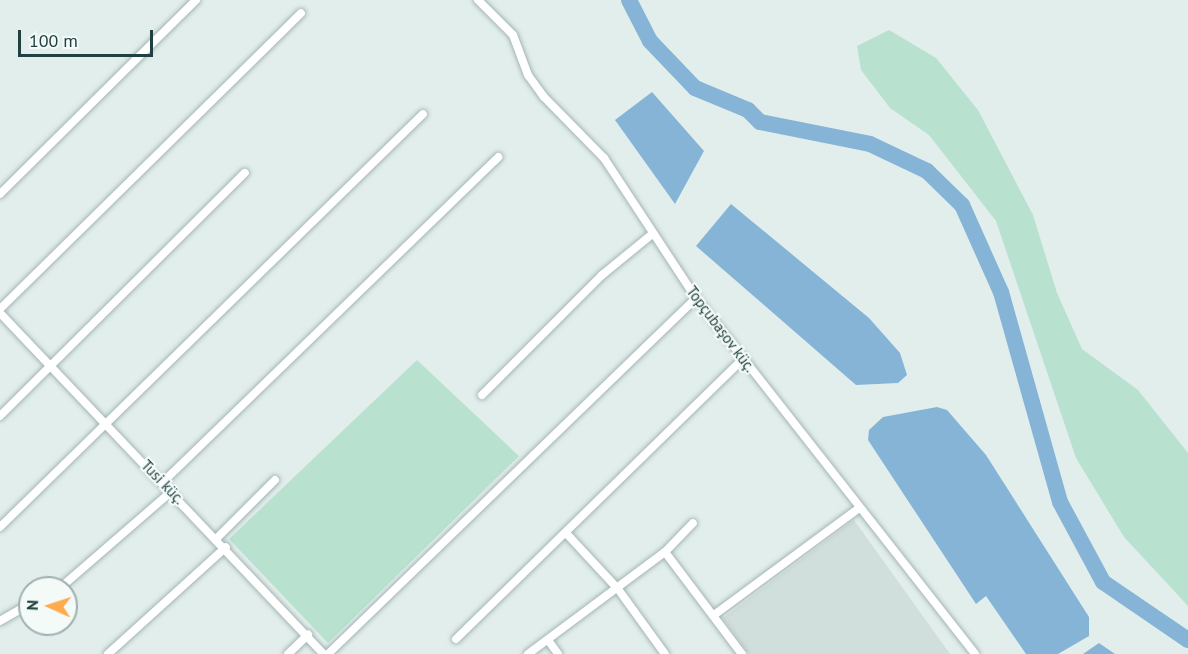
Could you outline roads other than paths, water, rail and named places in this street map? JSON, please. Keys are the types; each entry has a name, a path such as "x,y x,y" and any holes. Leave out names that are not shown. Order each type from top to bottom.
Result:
{"street":[{"path":"0,194 196,0"},
{"name":"Topçubaşov küç.","path":"478,0 513,35 528,75 544,97 604,158 651,235 696,298 975,654"},
{"path":"0,309 301,13"},
{"path":"0,527 423,114"},
{"path":"163,482 498,157"},
{"path":"0,416 244,173"},
{"path":"482,395 602,275 651,235"},
{"path":"326,654 696,298"},
{"name":"Tusi küç.","path":"0,313 326,654"},
{"path":"456,639 743,359"},
{"path":"217,538 275,480"},
{"path":"74,576 172,491"},
{"path":"714,615 860,508"},
{"path":"528,654 618,589 664,552 693,523"},
{"path":"566,533 618,589 665,654"},
{"path":"108,654 226,547"},
{"path":"664,552 742,654"},
{"path":"0,621 18,611"},
{"path":"288,654 308,635"},
{"path":"548,640 558,654"}],"water":[{"path":"652,92 704,151 675,204 615,120"},
{"path":"731,204 869,318 900,353 907,375 898,383 856,385 696,246"},
{"path":"937,407 947,410 986,455 1089,617 1089,636 1058,654 1026,654 986,596 976,604 868,440 869,430 883,417"},
{"path":"1099,643 1115,654 1083,654"}],"waterway":[{"path":"629,0 650,41 695,88 748,110 760,122 870,144 927,171 962,205 1001,292 1060,502 1103,582 1188,640"}]}
